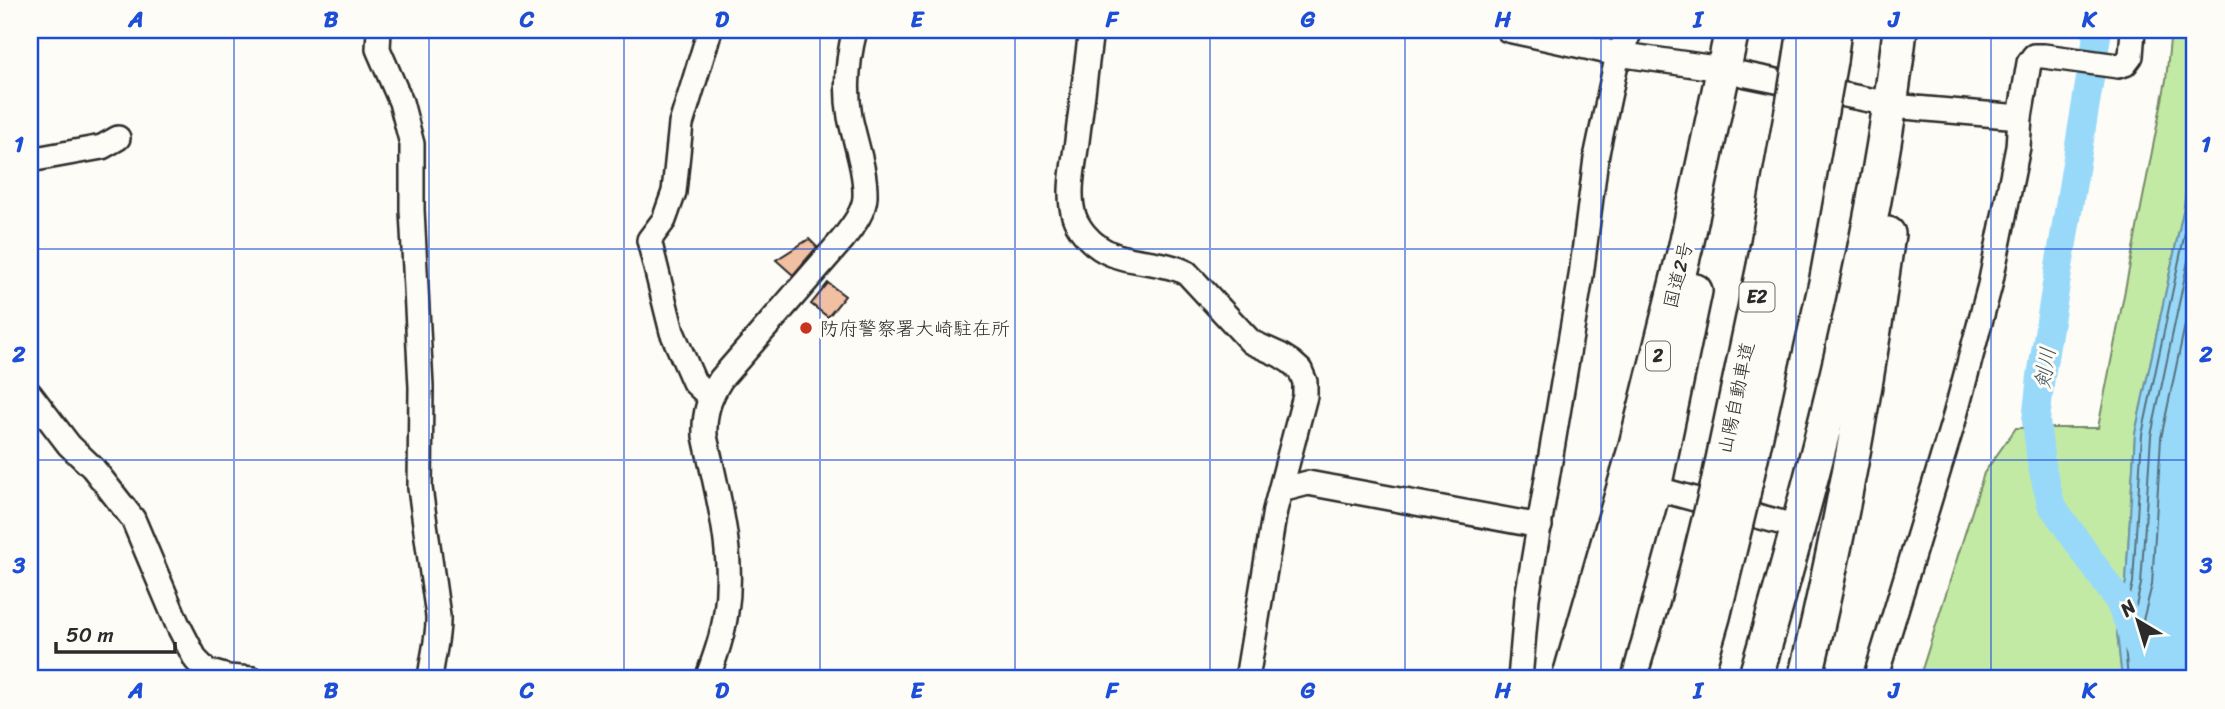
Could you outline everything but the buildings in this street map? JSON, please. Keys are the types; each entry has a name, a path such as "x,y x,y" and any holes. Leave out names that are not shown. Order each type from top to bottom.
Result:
{"highway":[{"name":"国道2号","path":"1569,679 1639,436 1686,241 1732,30"},
{"path":"1602,679 1654,488 1690,321 1705,229 1746,30"},
{"path":"1805,679 1827,585 1864,393 1886,251 1898,106 1900,30"},
{"path":"1755,679 1815,464 1914,30"},
{"name":"山陽自動車道","path":"1695,679 1713,617 1764,266 1807,108 1818,44"},
{"name":"山陽自動車道","path":"1666,679 1730,491"}],"street":[{"path":"379,30 378,49 401,102 412,144 412,210 421,387 420,488 439,616 439,632 432,654 430,679"},
{"path":"710,30 681,124 674,192 664,220 649,240 672,332 694,382 710,397"},
{"path":"707,679 720,641 729,582 728,559 705,436 704,417 710,397 721,379 842,240 856,220 865,199 847,89 855,30"},
{"path":"1091,30 1072,185 1074,218 1091,241 1101,249 1124,257 1176,267 1187,273 1251,342 1292,362 1300,370 1305,382 1305,396 1275,510 1247,679"},
{"path":"1508,30 1618,54 1709,67"},
{"path":"1520,679 1527,598 1581,276 1596,158 1618,54 1629,30"},
{"path":"1875,679 1953,423 1990,285 2018,147 2029,63 2034,56 2044,55 2118,66 2125,64 2131,56 2133,30"},
{"path":"1742,74 1898,106 2020,117"},
{"path":"30,160 102,147 118,138"},
{"path":"30,394 69,446 93,468 133,519 177,623 196,660 206,671 228,677 253,679"},
{"path":"1281,489 1308,483 1540,526"},
{"path":"1654,488 1798,527"}],"green space":[{"path":"2171,30 2195,30 2195,122 2184,207 2135,434 2126,582 2116,622 2122,679 1919,679 1984,473 2016,428 2098,428 2166,80"}],"water":[{"path":"2195,122 2195,679 2122,679 2116,622 2126,582 2135,434 2184,207"}],"waterway":[{"name":"剣川","path":"2098,30 2041,376 2036,421 2041,463 2051,504 2118,600 2153,679"}],"place":[{"name":"防府警察署大崎駐在所","path":"806,328"}]}
